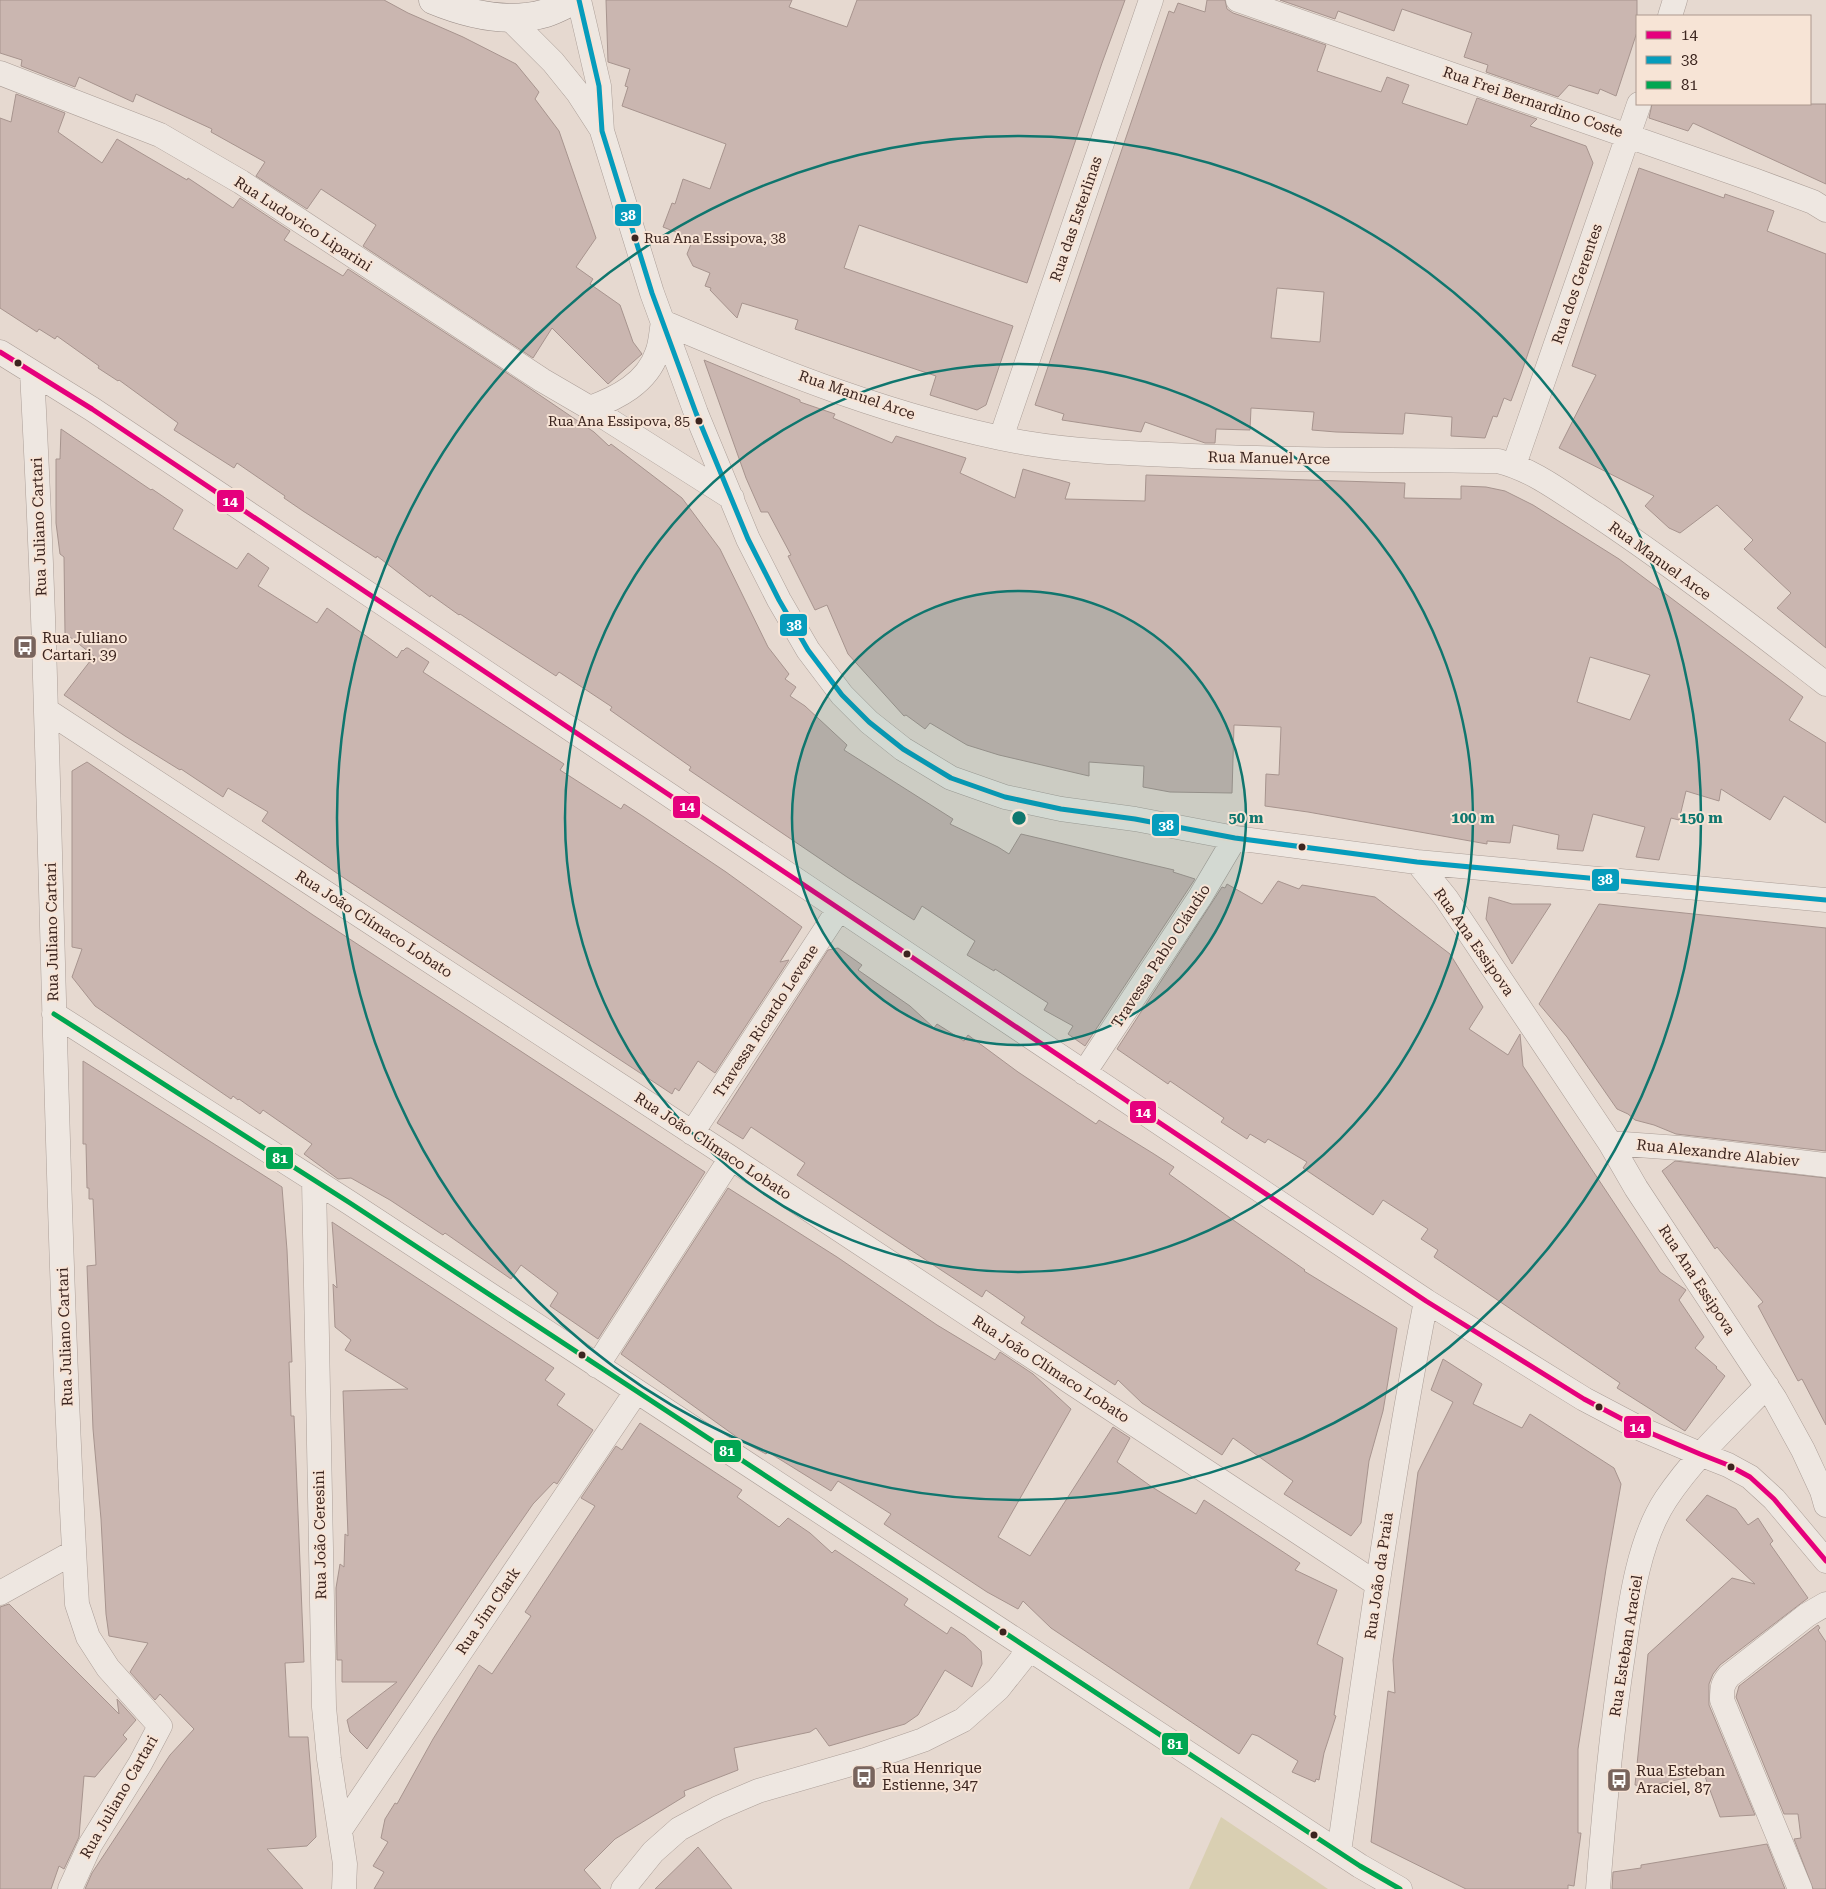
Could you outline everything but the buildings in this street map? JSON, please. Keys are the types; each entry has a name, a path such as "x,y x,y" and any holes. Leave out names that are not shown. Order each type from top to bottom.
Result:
{"street":[{"path":"450,3 509,18 547,13 575,0"},
{"path":"579,0 599,86 602,131 652,293 696,413 748,538 779,600 808,650 842,695 869,722 904,748 951,778 1005,796 1061,809 1234,838 1417,862 1826,900"},
{"name":"Rua das Esterlinas","path":"1001,438 1151,0"},
{"name":"Rua Frei Bernardino Coste","path":"1238,0 1628,135 1813,202 1826,210"},
{"path":"1670,15 1676,0"},
{"path":"509,18 553,62 578,93 602,131"},
{"name":"Rua Ludovico Liparini","path":"0,73 160,135 241,182 542,380 590,408 732,498"},
{"name":"Rua dos Gerentes","path":"1514,465 1639,105"},
{"path":"590,408 629,389 648,371 657,353 663,322"},
{"name":"Rua Manuel Arce","path":"663,322 875,405 1001,438 1090,452 1217,458 1498,461 1514,465 1543,479 1636,541 1826,684"},
{"path":"0,352 92,409 1426,1301 1584,1398 1641,1429 1728,1464 1750,1477 1774,1499 1826,1561"},
{"name":"Rua Juliano Cartari","path":"32,372 46,710 54,1014 77,1604 88,1637 108,1668 160,1726 140,1764 90,1845 70,1889"},
{"name":"Rua João Clímaco Lobato","path":"46,710 731,1158 1377,1584"},
{"name":"Travessa Pablo Cláudio","path":"1084,1073 1200,897 1234,838"},
{"name":"Rua Ana Essipova","path":"1417,862 1446,898 1610,1143 1636,1188 1767,1386 1803,1450 1822,1491 1826,1505"},
{"name":"Travessa Ricardo Levene","path":"692,1133 839,909"},
{"path":"54,1014 314,1180 1029,1650 1339,1852 1400,1889"},
{"name":"Rua Alexandre Alabiev","path":"1610,1143 1679,1148 1826,1165"},
{"path":"597,1366 731,1158"},
{"name":"Rua João Ceresini","path":"314,1180 324,1707 329,1759 345,1864 344,1889"},
{"name":"Rua João da Praia","path":"1339,1852 1377,1584 1408,1392 1426,1301"},
{"name":"Rua Esteban Araciel","path":"1598,1889 1614,1712 1629,1609 1647,1535 1665,1500 1700,1454 1767,1386"},
{"name":"Rua Jim Clark","path":"340,1830 636,1392"},
{"path":"0,1593 74,1552"},
{"path":"1800,1889 1722,1700 1722,1689 1723,1683 1729,1676 1807,1615 1826,1604"},
{"path":"623,1889 660,1846 679,1830 718,1808 758,1791 864,1760 923,1740 964,1720 998,1690 1029,1650"}],"shaded area":[{"path":"1221,1817 1328,1889 1189,1889"}],"transit line":[{"name":"38","path":"579,0 599,86 602,131 652,293 696,413 748,539 779,600 808,650 842,695 869,722 903,749 951,778 1005,797 1061,809 1135,819 1235,838 1417,862 1826,900"},
{"name":"14","path":"0,352 92,409 1426,1301 1584,1399 1641,1429 1728,1465 1750,1477 1774,1499 1826,1561"},
{"name":"81","path":"54,1014 350,1203 1360,1866 1400,1889"}],"place":[{"name":"Rua Ana Essipova, 38","path":"635,238"},
{"name":"Rua Ana Essipova, 85","path":"699,421"},
{"name":"Rua Juliano Cartari, 39","path":"25,647"},
{"name":"Rua Henrique Estienne, 347","path":"864,1777"},
{"name":"Rua Esteban Araciel, 87","path":"1619,1780"}]}
